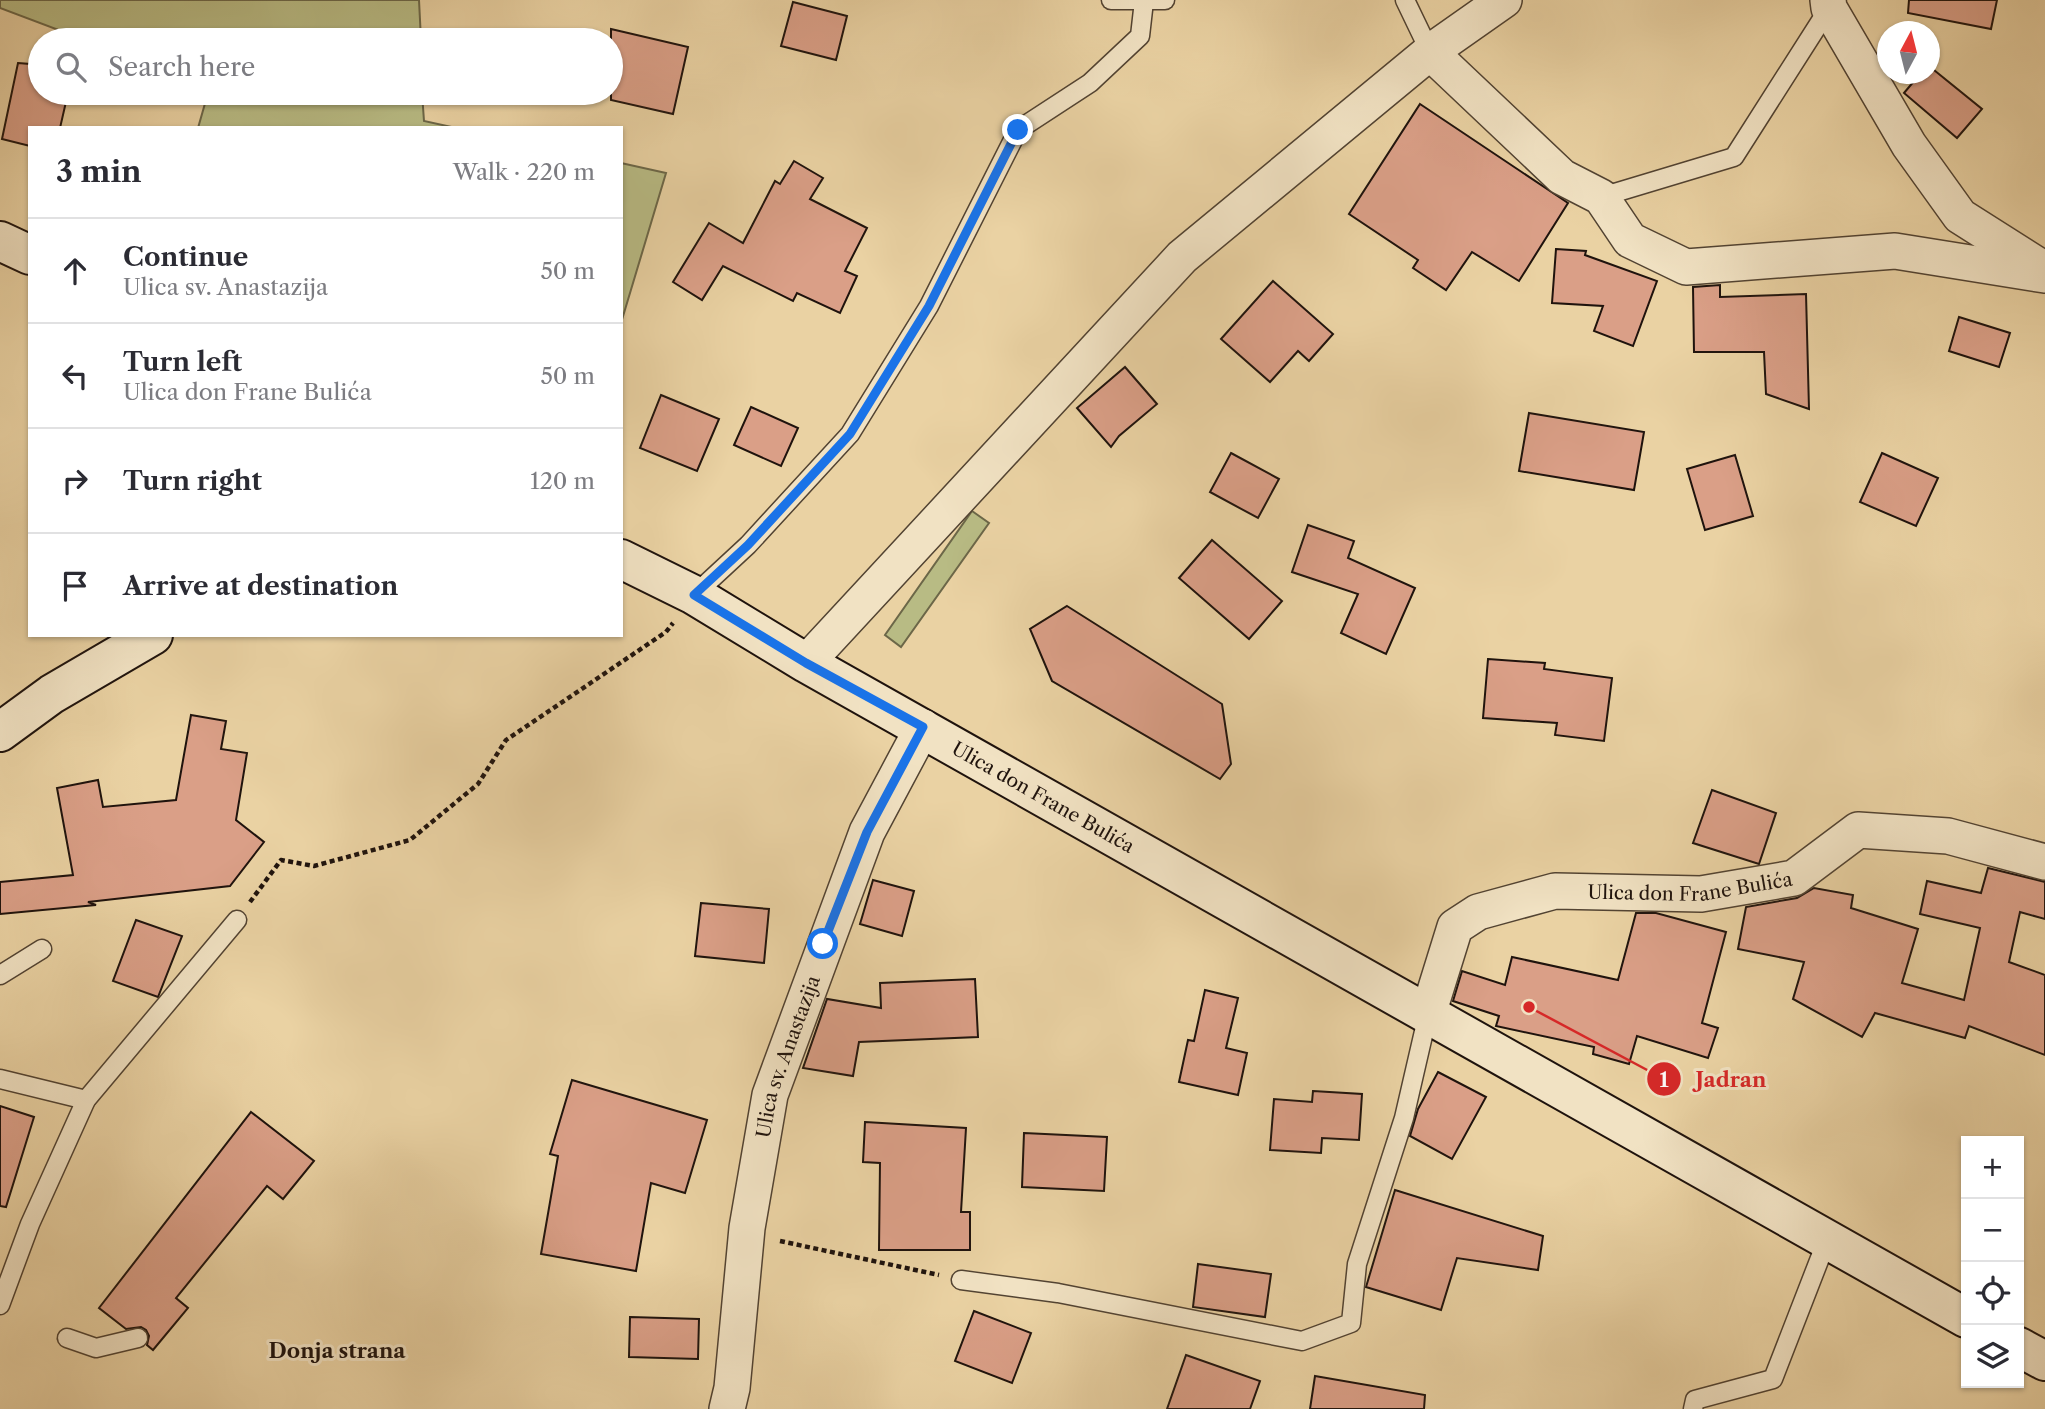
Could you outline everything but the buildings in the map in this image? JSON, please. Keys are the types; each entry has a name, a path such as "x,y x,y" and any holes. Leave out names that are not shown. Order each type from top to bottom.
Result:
{"street":[{"path":"806,663 1182,257 1430,52 1504,0"},
{"path":"1828,4 1909,145 1960,216 2045,272"},
{"path":"1430,52 1562,177 1601,197 1630,240 1686,267 1895,251 2045,272"},
{"path":"0,241 28,254"},
{"name":"Ulica don Frane Bulića","path":"632,567 694,595 806,663 1961,1315"},
{"path":"0,732 52,694 150,637"},
{"name":"Ulica sv. Anastazija","path":"727,1409 732,1388 747,1228 774,1082 867,832 923,727"},
{"name":"Ulica don Frane Bulića","path":"1428,1014 1455,927 1478,912 1555,891 1701,894 1794,877 1858,830 1948,836 2045,862"},
{"path":"2024,1350 2045,1361"}],"lane":[{"path":"1111,0 1166,0"},
{"path":"1405,0 1430,52"},
{"path":"694,595 748,545 850,434 929,306 1018,130 1090,83 1140,36 1144,1"},
{"path":"1601,197 1734,157 1828,4"},
{"path":"0,1305 30,1224 86,1100 237,920"},
{"path":"0,975 42,949"},
{"path":"961,1280 1059,1293 1302,1341 1351,1323 1357,1264 1404,1118 1428,1014"},
{"path":"0,1079 86,1100"},
{"path":"1693,1409 1695,1400 1773,1379 1827,1240"},
{"path":"67,1338 96,1348 138,1338"}],"path":[{"path":"237,920 281,860 314,866 410,840 478,785 506,740 666,632 694,595"},
{"path":"747,1228 780,1241 961,1280"}],"green space":[{"path":"0,0 419,0 420,28 53,28 0,8"},
{"path":"205,105 423,105 424,121 447,126 199,126"},
{"path":"623,163 666,173 623,316"},
{"path":"972,511 989,523 901,647 885,635"}],"place":[{"name":"Jadran","path":"1529,1007"}],"district":[{"name":"Donja strana","path":"337,1350"}],"route":[{"path":"823,944 867,832 923,727 806,663 694,595 748,545 850,434 929,306 1018,130"}]}
